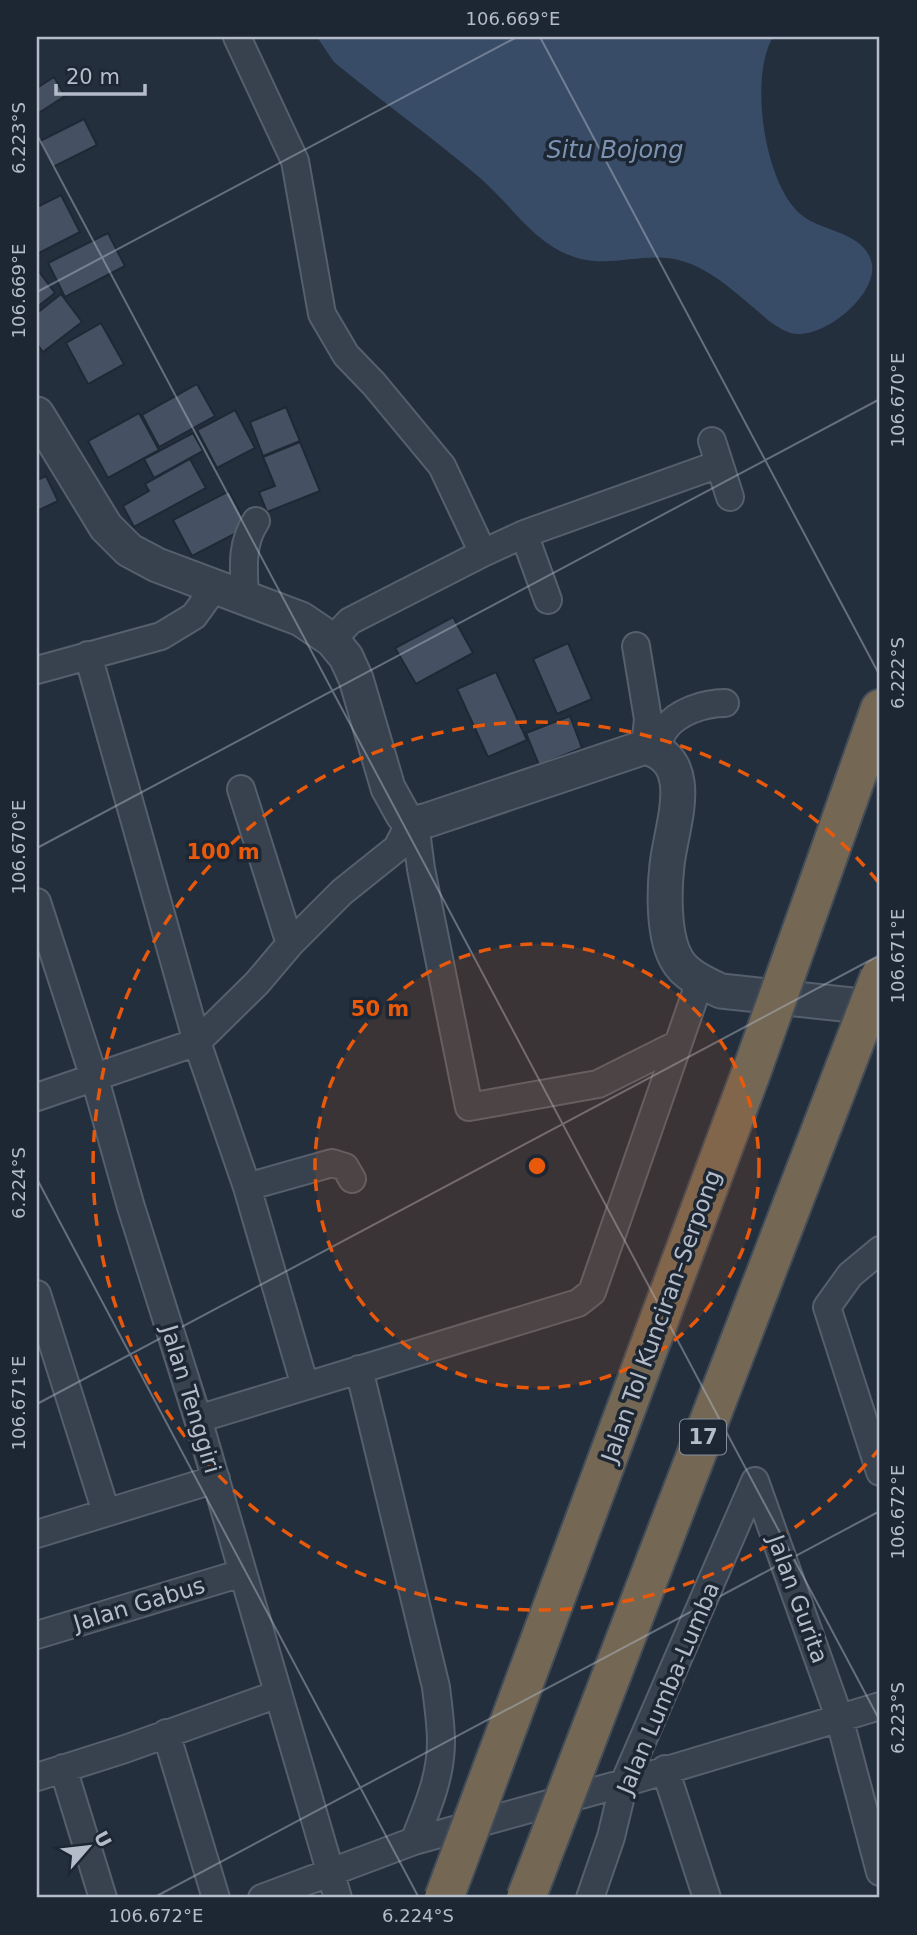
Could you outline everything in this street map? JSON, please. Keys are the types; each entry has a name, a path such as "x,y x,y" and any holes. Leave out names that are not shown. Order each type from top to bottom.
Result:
{"highway":[{"name":"Jalan Tol Kunciran–Serpong","path":"444,1898 751,1073 877,712"},
{"name":"17","path":"526,1898 880,976"}],"street":[{"path":"237,37 295,161 322,314 346,355 374,384 442,466 483,553"},
{"path":"37,414 106,527 128,550 157,565 301,619 332,640 346,657 356,679 388,788 403,816 412,822 469,1107 598,1084 678,1044"},
{"path":"332,640 350,621 483,553 716,453 730,497"},
{"path":"245,598 245,547 249,532 256,521"},
{"path":"524,534 548,600"},
{"path":"37,670 161,636 194,615 215,587"},
{"path":"636,646 650,748"},
{"path":"88,655 197,1042 247,1187 305,1386"},
{"path":"37,1097 197,1042 257,983 290,944 342,892 397,848 412,822 650,748 666,728 685,713 709,703 724,703"},
{"path":"650,748 667,757 676,775 679,796 666,866 666,929 677,962 700,981 721,991 880,1008"},
{"path":"241,789 290,944"},
{"name":"Jalan Tenggiri","path":"37,902 198,1419 338,1898"},
{"path":"198,1419 578,1303 587,1298 592,1292 700,981"},
{"path":"247,1187 331,1163 345,1167 352,1179"},
{"path":"880,1250 850,1275 827,1307 880,1472"},
{"path":"37,1294 106,1512"},
{"path":"359,1369 436,1687 441,1742 439,1767 414,1842"},
{"path":"37,1534 216,1479"},
{"name":"Jalan Gurita","path":"755,1481 839,1717 880,1872"},
{"name":"Jalan Lumba-Lumba","path":"590,1898 611,1837 624,1783 755,1481"},
{"name":"Jalan Gabus","path":"37,1635 242,1573"},
{"path":"37,1777 125,1749 278,1693"},
{"path":"262,1898 414,1842 624,1783 880,1706"},
{"path":"166,1733 216,1898"},
{"path":"63,1768 103,1898"},
{"path":"665,1769 707,1898"}],"water":[{"name":"Situ Bojong","path":"317,37 773,37 766,55 761,101 769,153 776,176 786,197 806,219 849,237 866,250 871,260 872,273 867,287 858,300 832,323 804,334 791,333 773,324 717,278 691,264 670,258 593,261 565,253 537,235 461,162 334,62"}],"building":[{"path":"54,77 65,96 37,114 37,88"},
{"path":"84,119 97,145 53,167 40,141"},
{"path":"61,195 80,232 37,254 37,207"},
{"path":"108,233 125,266 65,297 48,263"},
{"path":"37,269 55,293 37,307"},
{"path":"61,294 82,322 43,352 37,344 37,313"},
{"path":"101,323 124,364 88,384 66,343"},
{"path":"197,384 215,416 159,447 142,415"},
{"path":"286,407 300,441 263,456 250,422"},
{"path":"235,410 255,448 217,468 197,430"},
{"path":"139,413 159,450 108,478 88,441"},
{"path":"193,433 203,451 154,478 144,459"},
{"path":"300,442 320,491 267,512 259,492 275,486 263,457"},
{"path":"190,459 206,488 134,527 123,506 149,491 145,484"},
{"path":"46,476 58,501 37,511 37,480"},
{"path":"229,491 248,527 192,556 173,520"},
{"path":"453,617 473,653 416,684 395,648"},
{"path":"568,643 592,699 557,714 533,659"},
{"path":"496,672 527,740 488,757 457,689"},
{"path":"570,716 582,748 539,765 526,733"}]}
